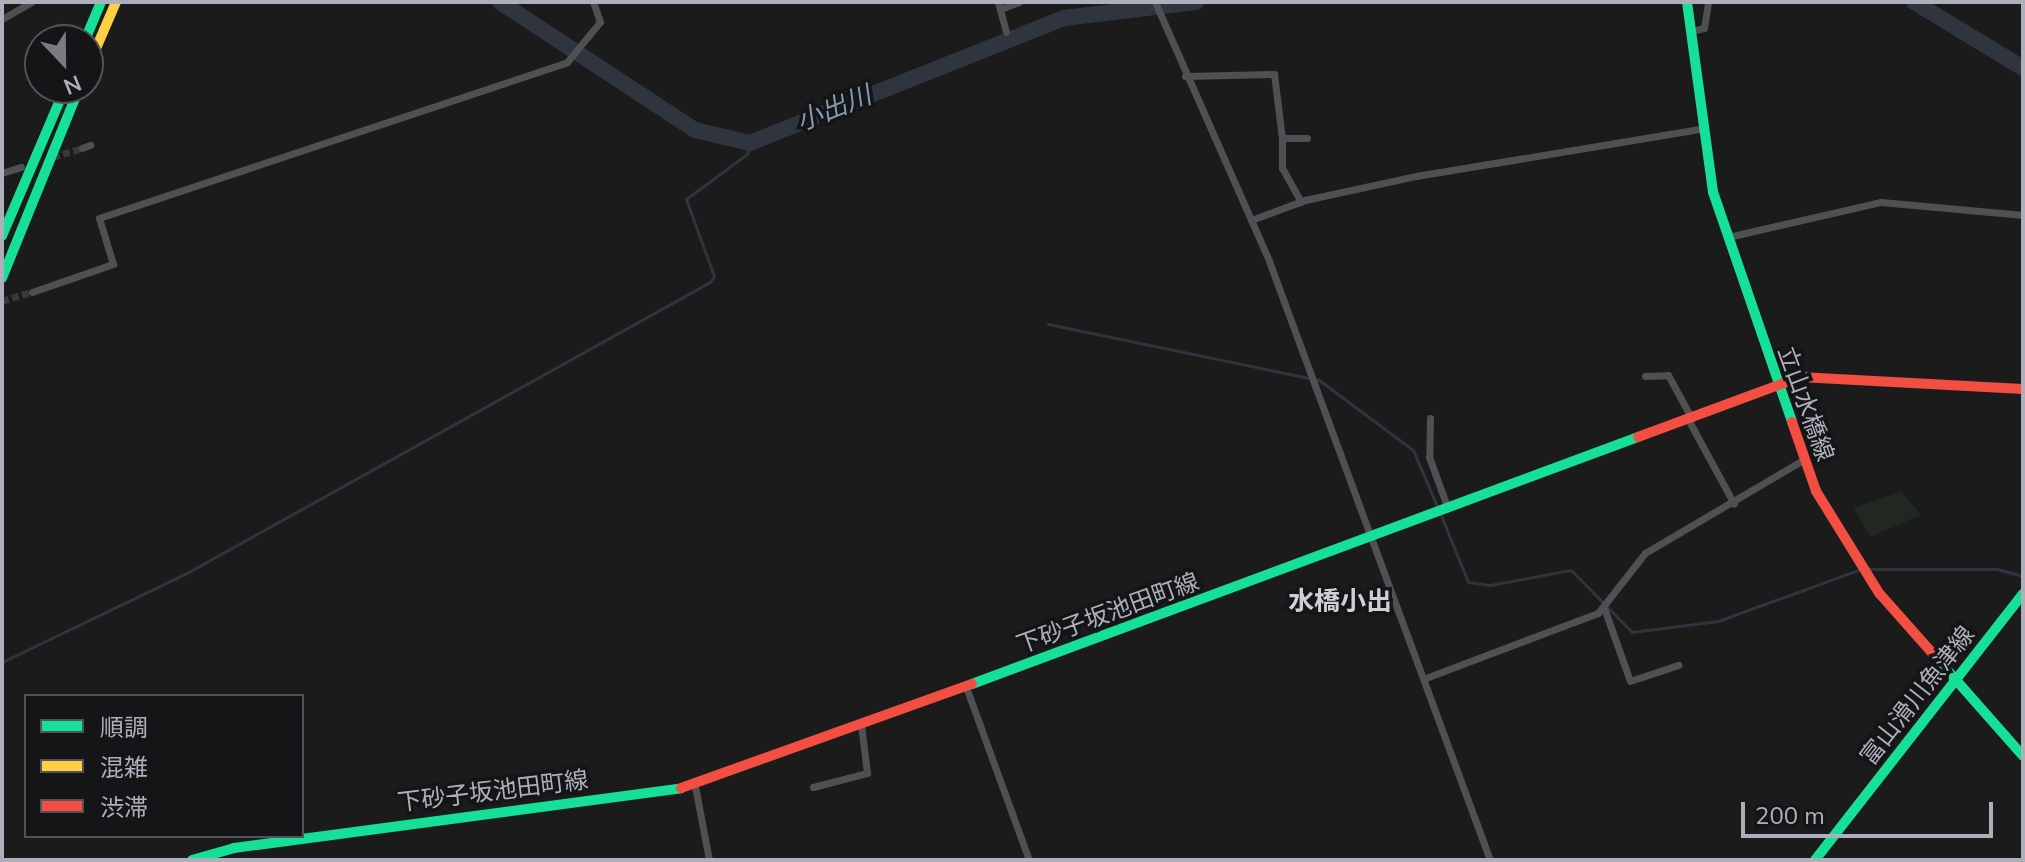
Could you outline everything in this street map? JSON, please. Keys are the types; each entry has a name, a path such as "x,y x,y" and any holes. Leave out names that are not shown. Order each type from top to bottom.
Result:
{"main road":[{"path":"92,24 101,2"},
{"path":"104,30 116,2"},
{"name":"立山水橋線","path":"1687,2 1701,129 1726,238 1803,460 1866,575 2023,756"},
{"path":"2,236 58,104"},
{"path":"2,278 73,104"},
{"name":"下砂子坂池田町線","path":"304,838 525,805 695,786 1690,420 1776,385 1832,374 2023,389"},
{"name":"富山滑川魚津線","path":"1815,860 2023,594"},
{"name":"下砂子坂池田町線","path":"192,860 234,848 302,838"}],"street":[{"path":"2,19 32,2"},
{"path":"32,292 113,264 99,218 567,62 593,38 600,22 593,2"},
{"path":"1006,32 999,5 1019,2"},
{"path":"1155,2 1251,220 1490,860"},
{"path":"1691,31 1704,28 1708,2"},
{"path":"1185,76 1274,74 1282,138 1282,168 1301,202"},
{"path":"1251,220 1301,202 1416,176 1701,129"},
{"path":"1282,138 1307,138"},
{"path":"2,173 21,167"},
{"path":"1726,238 1881,202 2023,215"},
{"path":"1645,376 1668,375 1734,504"},
{"path":"1430,418 1429,457 1448,509"},
{"path":"1423,679 1604,608 1645,553 1734,504 1803,460"},
{"path":"1604,608 1630,681 1678,665"},
{"path":"966,687 1029,860"},
{"path":"813,787 867,773 861,725"},
{"path":"695,786 709,860"}],"shaded area":[{"path":"1901,491 1921,515 1870,537 1854,508"}],"waterway":[{"name":"小出川","path":"500,2 695,130 750,143 1064,18 1196,2"},
{"name":"小出川","path":"1914,2 2023,68"},
{"path":"2,662 185,574 710,282 714,276 686,199 747,154 750,143"},
{"path":"1048,324 1319,380 1413,450 1437,506"},
{"path":"1440,513 1468,582 1490,585 1571,570 1632,632 1718,621 1858,570"},
{"path":"1870,569 1997,569 2023,576"}],"tunnel":[{"path":"53,157 82,148"},
{"path":"2,301 32,292"}],"traffic: fast":[{"path":"92,24 101,2"},
{"path":"1687,2 1713,192 1792,422"},
{"path":"2,236 58,104"},
{"path":"2,278 73,104"},
{"path":"972,684 1638,437"},
{"path":"1815,860 2023,594"},
{"path":"1934,655 2023,756"},
{"path":"192,860 234,848 681,788"}],"traffic: slow":[{"path":"104,30 116,2"}],"traffic: jam":[{"path":"1638,437 1800,377 2023,389"},
{"path":"1792,422 1816,491 1879,593 1934,655"},
{"path":"681,788 972,684"}],"district":[{"name":"水橋小出","path":"1340,602"}]}
